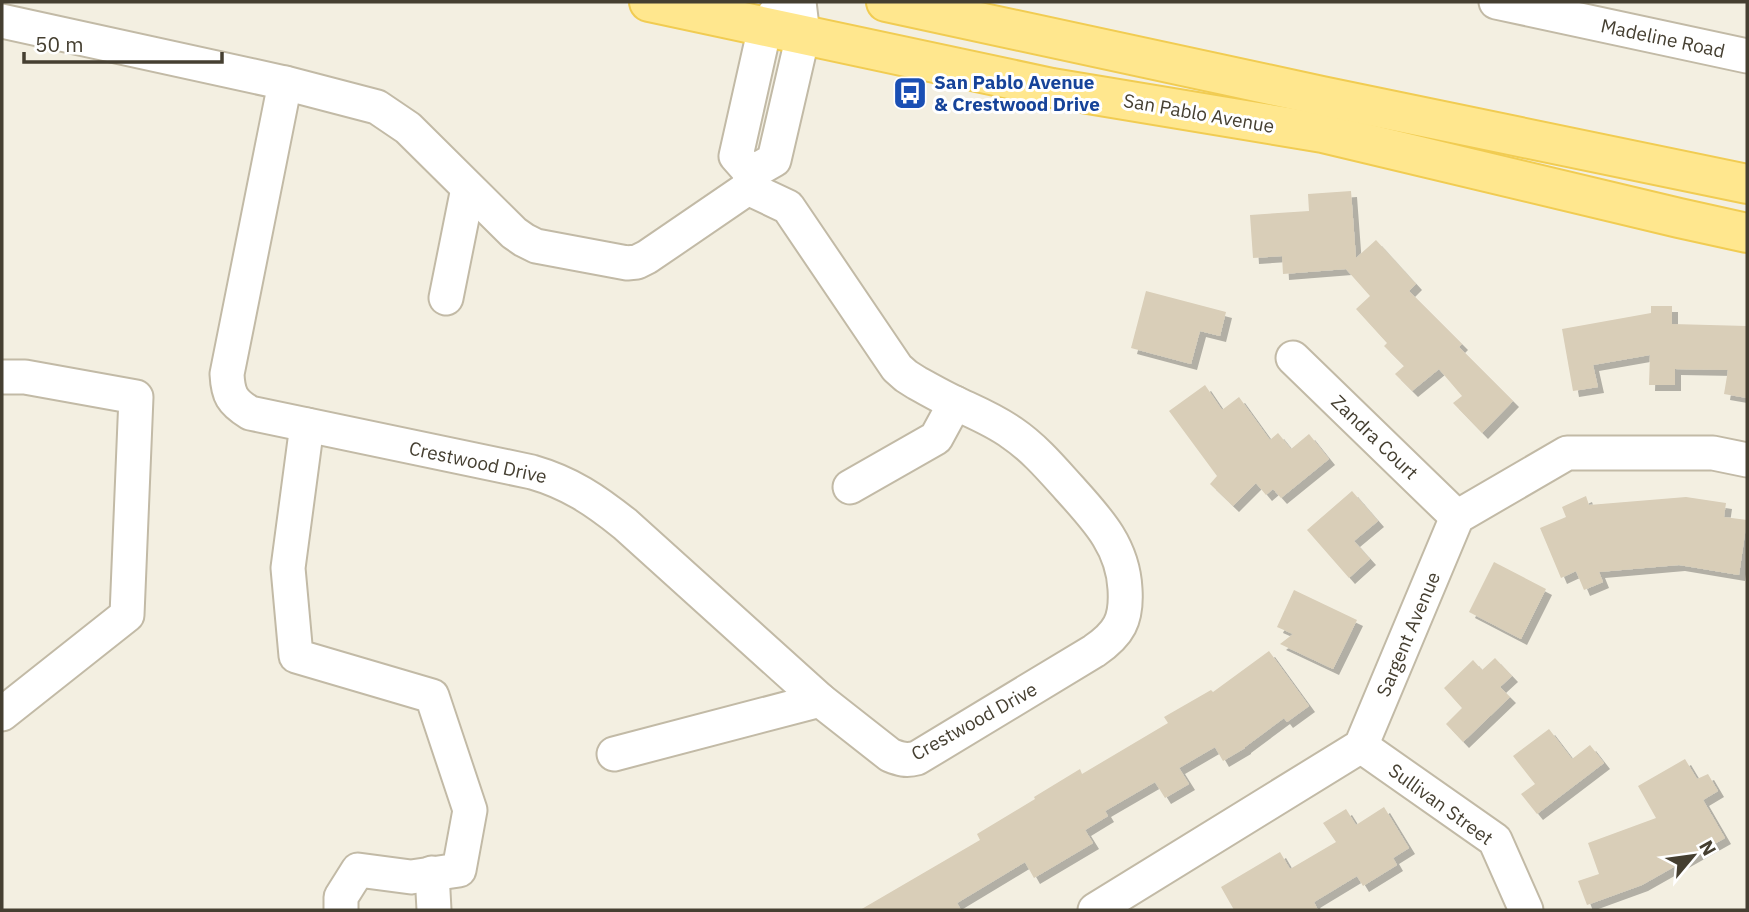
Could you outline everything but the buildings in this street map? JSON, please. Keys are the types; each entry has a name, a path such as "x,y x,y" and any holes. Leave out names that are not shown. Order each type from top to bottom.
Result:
{"main road":[{"name":"San Pablo Avenue","path":"649,2 801,18 1052,88 1323,133 1747,233"},
{"name":"San Pablo Avenue","path":"886,2 1747,184"}],"street":[{"name":"Madeline Road","path":"1496,2 1747,56"},
{"path":"749,180 736,156 774,14"},
{"path":"2,21 285,83 377,107 408,128 524,240 537,246 627,263 647,257 774,160 801,18"},
{"name":"Crestwood Drive","path":"285,83 227,374 228,388 239,407 250,413 532,472 575,488 625,524 820,700 890,755 909,760 917,758 1110,640 1120,628 1124,615 1125,572 1106,531 1031,447 1010,431 906,376 897,368 788,207 749,180"},
{"path":"446,298 468,188"},
{"name":"Zandra Court","path":"1293,358 1457,517"},
{"path":"2,377 25,377 136,397 127,615 2,714"},
{"path":"850,487 936,438 955,403"},
{"path":"307,425 288,568 296,656 432,696 470,810 460,870 411,877 358,870 341,897 341,910"},
{"path":"1457,517 1567,453 1713,453 1747,460"},
{"name":"Sargent Avenue","path":"1361,746 1457,517"},
{"path":"614,754 820,700"},
{"path":"1095,910 1361,746"},
{"name":"Sullivan Street","path":"1361,746 1495,840 1526,910"},
{"path":"432,873 434,910"}],"place":[{"name":"San Pablo Avenue & Crestwood Drive","path":"910,93"}]}
